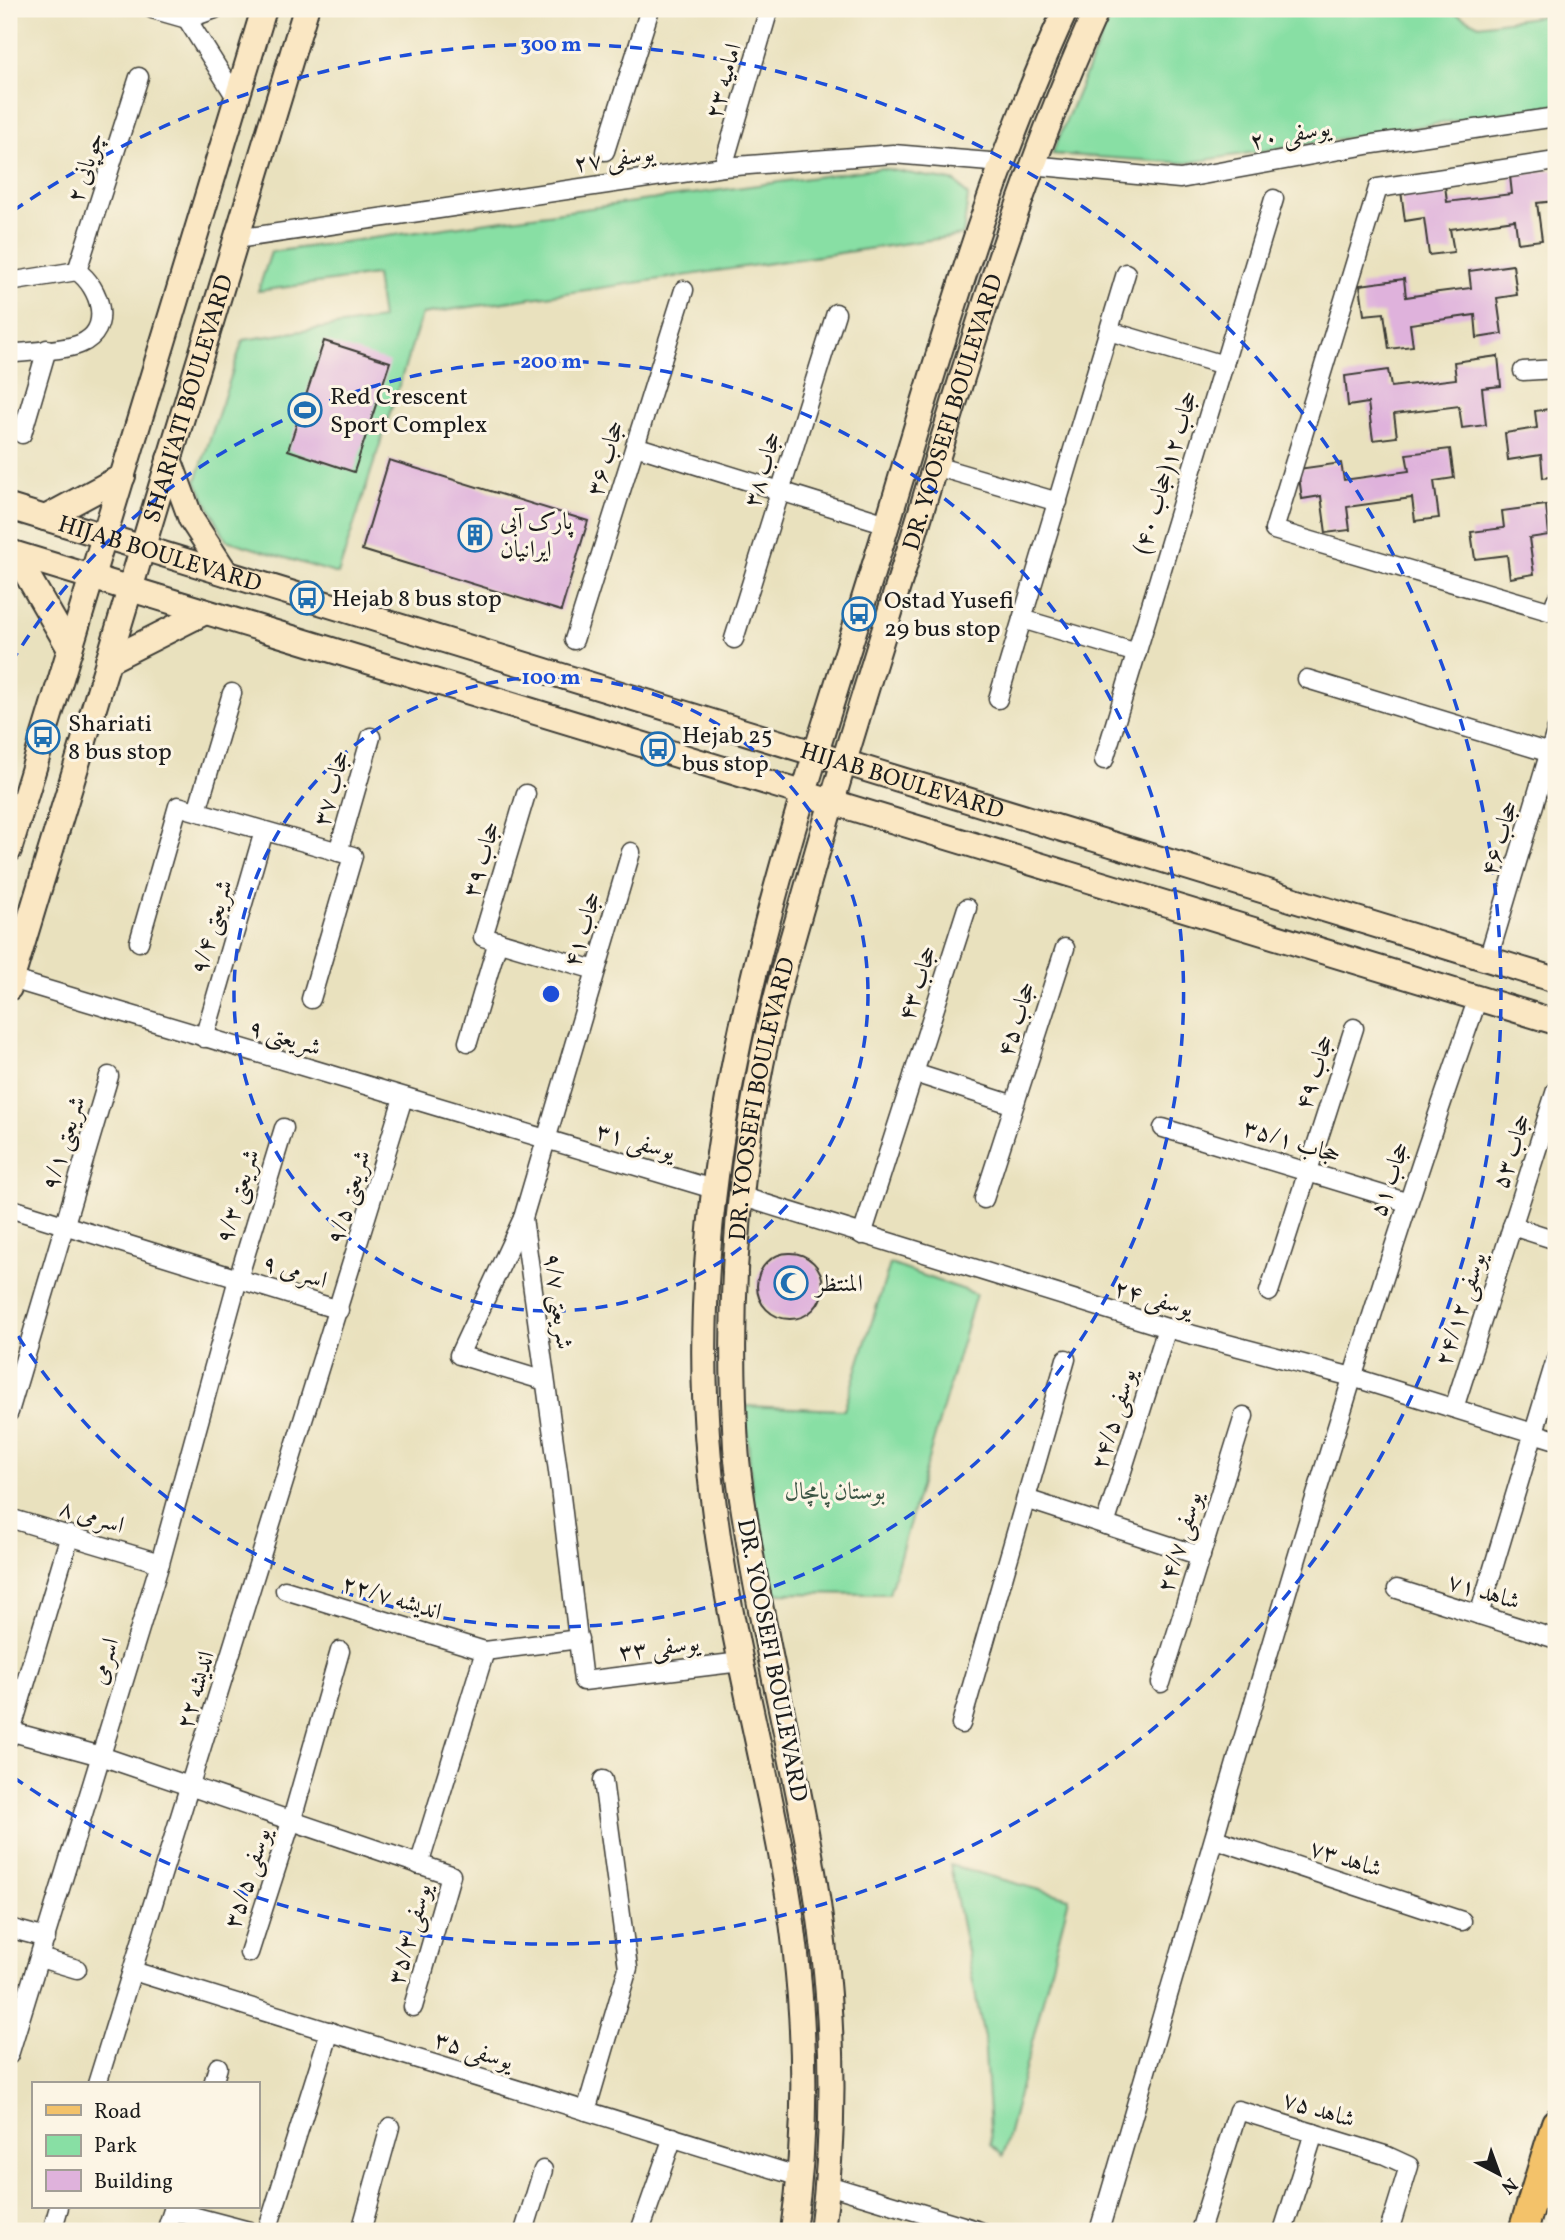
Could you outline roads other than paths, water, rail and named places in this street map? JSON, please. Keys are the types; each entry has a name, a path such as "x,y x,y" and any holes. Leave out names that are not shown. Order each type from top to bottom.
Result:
{"main road":[{"name":"SHARI'ATI BOULEVARD","path":"9,850 264,9"},
{"name":"SHARI'ATI BOULEVARD","path":"10,983 306,9"},
{"name":"DR. YOOSEFI BOULEVARD","path":"793,2231 800,2176 803,2082 797,1970 782,1860 720,1548 708,1458 703,1325 713,1189 733,1062 755,967 804,794 975,239 1036,74 1066,9"},
{"name":"DR. YOOSEFI BOULEVARD","path":"822,2231 828,2185 832,2081 826,1968 810,1855 763,1631 737,1456 731,1325 740,1196 758,1081 783,974 831,802 1031,165 1097,9"},
{"path":"1002,163 1031,165"},
{"path":"169,459 191,519 226,573"},
{"path":"45,518 123,476"},
{"name":"HIJAB BOULEVARD","path":"9,507 1556,980"},
{"path":"12,553 70,649"},
{"name":"HIJAB BOULEVARD","path":"12,553 1556,1023"},
{"path":"108,661 205,612"},
{"path":"713,1189 740,1196"},
{"path":"1523,2231 1556,2123"},
{"path":"800,2176 828,2185"}],"street":[{"path":"152,9 187,19 215,9"},
{"path":"605,151 650,9"},
{"name":"امامیه ۲۳","path":"723,167 769,9"},
{"path":"187,19 237,99"},
{"name":"چوپانی ۲","path":"77,271 139,77"},
{"name":"یوسفی ۲۰","path":"1031,165 1180,179 1373,144 1556,117"},
{"name":"یوسفی ۲۷","path":"236,239 723,167 893,154 1002,163"},
{"path":"1556,161 1378,188 1274,530 1552,612 1556,600"},
{"name":"حجاب ۱۲(حجاب ۴۰)","path":"1104,760 1274,199"},
{"path":"9,282 77,271 96,288 101,313 97,325 81,344 9,354"},
{"path":"998,699 1126,273"},
{"name":"حجاب ۳۶","path":"574,640 684,290"},
{"name":"حجاب ۳۸","path":"734,639 836,313"},
{"path":"1109,331 1224,365"},
{"path":"22,434 47,349"},
{"path":"1523,371 1556,369"},
{"path":"635,446 887,524"},
{"path":"934,467 1058,502"},
{"path":"1022,619 1136,653"},
{"path":"1307,679 1549,753"},
{"path":"197,811 232,693"},
{"name":"حجاب ۴۶","path":"1488,959 1556,731"},
{"name":"حجاب ۳۷","path":"338,852 371,737"},
{"name":"حجاب ۳۹","path":"468,1042 526,794"},
{"path":"139,942 178,806 353,856 312,999"},
{"name":"شریعتی ۹/۴","path":"204,1038 264,831"},
{"name":"حجاب ۴۱","path":"545,1140 631,852"},
{"name":"حجاب ۴۳","path":"862,1235 967,908"},
{"path":"491,939 595,970"},
{"name":"حجاب ۴۵","path":"984,1199 1065,948"},
{"name":"شریعتی ۹","path":"10,983 545,1140"},
{"name":"حجاب ۵۱","path":"1099,2231 1352,1377 1406,1202 1478,999"},
{"name":"حجاب ۴۹","path":"1269,1292 1354,1028"},
{"path":"914,1073 1014,1105"},
{"name":"شریعتی ۹/۱","path":"9,1412 109,1076"},
{"name":"حجاب ۵۳","path":"1512,1226 1556,1090"},
{"name":"شریعتی ۹/۵","path":"339,1310 403,1098"},
{"name":"شریعتی ۹/۳","path":"238,1279 284,1128"},
{"name":"حجاب ۳۵/۱","path":"1163,1128 1406,1202"},
{"name":"یوسفی ۳۱","path":"545,1140 713,1189"},
{"name":"شریعتی ۹/۷","path":"545,1140 523,1218 558,1471 583,1681"},
{"name":"یوسفی ۲۴","path":"740,1196 1167,1328 1352,1377 1556,1440"},
{"name":"اسرمی ۹","path":"9,1208 339,1310"},
{"path":"523,1218 459,1354 545,1381"},
{"path":"1512,1226 1556,1240"},
{"name":"یوسفی ۲۴/۱۲","path":"1454,1408 1512,1226"},
{"name":"اسرمی","path":"9,2055 160,1563 238,1279"},
{"name":"اندیشه ۲۲","path":"98,2082 339,1310"},
{"name":"یوسفی ۲۴/۵","path":"1105,1525 1167,1328"},
{"path":"961,1724 1066,1359"},
{"path":"1479,1615 1556,1359"},
{"name":"یوسفی ۲۴/۷","path":"1161,1683 1244,1416"},
{"path":"1026,1499 1201,1556"},
{"name":"اسرمی ۸","path":"9,1518 160,1563"},
{"path":"71,1535 9,1734 101,1756 292,1819 419,1865 485,1651 579,1639"},
{"name":"شاهد ۷۱","path":"1396,1589 1556,1640"},
{"name":"اندیشه ۲۲/۷","path":"285,1590 485,1651"},
{"name":"یوسفی ۳۵/۵","path":"249,1953 292,1819 340,1651"},
{"name":"یوسفی ۳۳","path":"583,1681 741,1662"},
{"path":"586,2111 628,1968 603,1780"},
{"name":"شاهد ۷۳","path":"1215,1839 1462,1921"},
{"name":"یوسفی ۳۵/۳","path":"413,2007 451,1875 419,1865"},
{"path":"9,1928 46,1938"},
{"path":"40,1958 77,1969"},
{"name":"یوسفی ۳۵","path":"133,1971 800,2176"},
{"path":"267,2231 330,2031"},
{"name":"شاهد ۷۵","path":"1200,2231 1238,2110 1385,2155 1409,2166 1390,2231"},
{"path":"361,2231 390,2127"},
{"path":"1283,2231 1314,2133"},
{"path":"640,2231 673,2137"},
{"path":"524,2231 543,2170"},
{"path":"828,2185 980,2231"},
{"path":"52,2231 59,2208"},
{"path":"166,2231 173,2209 248,2231"}],"place":[{"name":"Red Crescent Sport Complex","path":"305,410"},
{"name":"پارک آبی ایرانیان","path":"475,535"},
{"name":"Hejab 8 bus stop","path":"307,598"},
{"name":"Ostad Yusefi 29 bus stop","path":"859,614"},
{"name":"Shariati 8 bus stop","path":"43,737"},
{"name":"Hejab 25 bus stop","path":"658,749"},
{"name":"المنتظر","path":"791,1283"}],"park label":[{"name":"بوستان پامچال","path":"835,1491"}]}
